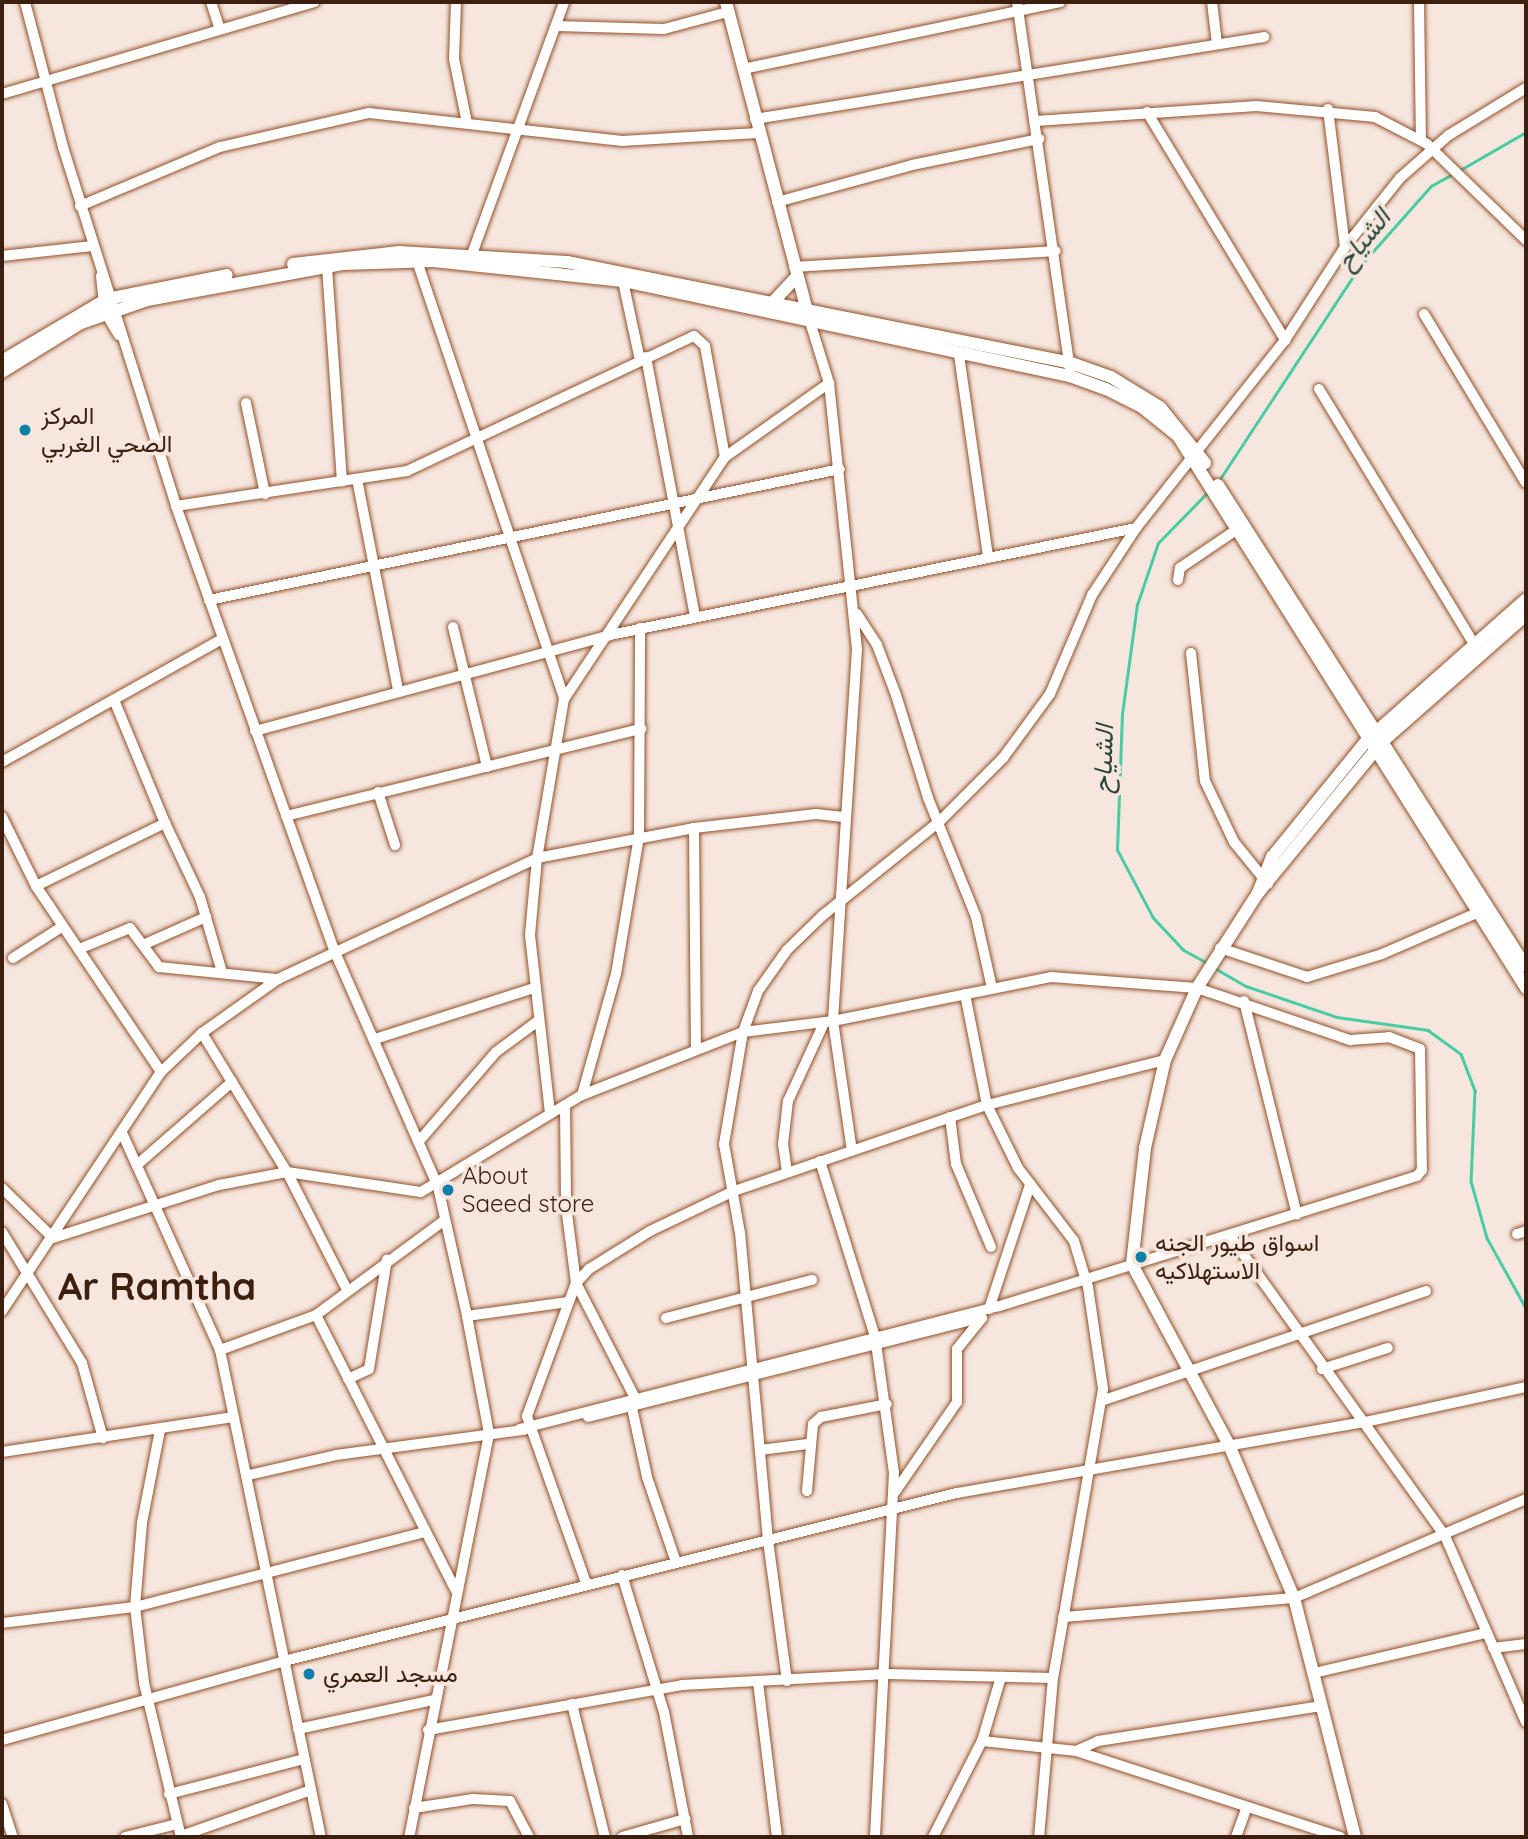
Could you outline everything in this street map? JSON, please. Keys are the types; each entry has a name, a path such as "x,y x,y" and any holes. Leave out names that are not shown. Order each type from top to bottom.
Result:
{"main road":[{"path":"727,7 758,133 811,325"},
{"path":"2,361 109,305 369,253 472,254 566,262 774,302 1070,369 1142,407 1195,453 1526,988"},
{"path":"313,264 327,267 417,261 623,281 811,325 960,355 1070,369"},
{"path":"774,302 795,272"},
{"path":"2,372 109,305"},
{"path":"1219,494 1236,530 1526,967"},
{"path":"1355,1837 1294,1598 1229,1445 1137,1266 1145,1148 1165,1060 1200,983 1264,880 1375,740 1474,644 1526,599"},
{"path":"1375,740 1526,615"}],"street":[{"path":"25,2 44,81 109,305 176,506 335,952 420,1140 438,1187 467,1315 489,1434 448,1619 409,1837"},
{"path":"211,2 220,30"},
{"path":"2,94 315,2"},
{"path":"456,2 454,59 467,123"},
{"path":"472,254 564,2"},
{"path":"743,69 1017,6 1060,2"},
{"path":"1212,2 1217,44"},
{"path":"1419,2 1421,139"},
{"path":"1017,6 1056,251 1070,369"},
{"path":"556,26 664,29 727,7"},
{"path":"755,119 1264,37"},
{"path":"787,1681 768,1540 734,1191 724,1130 743,1032 770,972 840,901 939,822 1003,758 1041,708 1092,595 1136,528 1285,340 1345,247 1400,178 1432,149 1526,89"},
{"path":"1036,121 1256,106 1328,109 1375,117 1421,139 1526,240"},
{"path":"1328,109 1345,247"},
{"path":"1147,112 1285,340"},
{"path":"80,206 220,147 342,117 399,113 519,131 622,141 758,133"},
{"path":"777,202 912,165 1039,139"},
{"path":"2,256 92,246"},
{"path":"795,272 1056,251"},
{"path":"417,261 431,316 478,439 551,650 564,699 537,858 530,935 550,1114"},
{"path":"327,267 342,481"},
{"path":"623,281 679,521 695,616"},
{"path":"1424,314 1526,483"},
{"path":"811,325 830,383 850,586 855,611 857,672 829,1022 852,1151"},
{"path":"176,506 407,471 694,336 702,341 725,457"},
{"path":"960,355 988,557"},
{"path":"564,699 610,635 691,500 725,457 830,383"},
{"path":"1319,389 1474,644"},
{"path":"246,403 265,494"},
{"path":"209,600 840,469"},
{"path":"357,479 398,689"},
{"path":"255,731 398,689 640,628 1136,528"},
{"path":"1178,580 1180,568 1236,530"},
{"path":"855,611 882,657 939,822 976,917 992,988"},
{"path":"453,627 487,767"},
{"path":"582,1095 616,974 639,836 640,628"},
{"path":"2,762 222,639"},
{"path":"1191,653 1205,781 1234,842 1264,880"},
{"path":"114,700 206,918 222,972"},
{"path":"286,816 641,729"},
{"path":"378,792 394,845"},
{"path":"2,1311 123,1135 162,1072 202,1033 278,979 537,858 639,836 694,828 816,814 844,817"},
{"path":"2,817 36,886 162,1072"},
{"path":"36,886 165,823"},
{"path":"694,828 696,1049"},
{"path":"1219,950 1307,977 1382,954 1479,912"},
{"path":"145,944 206,918"},
{"path":"13,957 64,926"},
{"path":"79,949 130,928 145,944 159,967 278,979"},
{"path":"53,1238 158,1208 219,1185 287,1172 410,1193 438,1187 582,1095 743,1032 829,1022 992,988 1077,976 1200,983 1350,1040 1403,1040 1422,1056 1420,1174 1231,1237 985,1313 525,1428 313,1459 249,1475"},
{"path":"375,1039 534,988"},
{"path":"965,994 986,1105 1030,1185 1068,1229 1087,1283 1104,1400 1053,1678 1039,1837"},
{"path":"1244,1001 1297,1215"},
{"path":"420,1140 496,1052 538,1021"},
{"path":"787,1172 783,1144 788,1101 829,1022"},
{"path":"202,1033 287,1172 347,1290"},
{"path":"586,1583 525,1428 530,1399 576,1283 639,1237 734,1191 986,1105 1165,1060"},
{"path":"138,1164 232,1082"},
{"path":"565,1105 567,1219 576,1283 633,1403 647,1477 676,1562"},
{"path":"950,1117 956,1164 991,1247"},
{"path":"123,1135 220,1350 233,1417 249,1475 265,1569 321,1837"},
{"path":"820,1161 876,1341 887,1404 895,1492 887,1674 875,1837"},
{"path":"895,1492 957,1402 957,1349 985,1313 1030,1185"},
{"path":"2,1188 53,1238"},
{"path":"220,1350 316,1315 387,1259 445,1220"},
{"path":"2,1232 26,1276 82,1363 103,1438"},
{"path":"1231,1237 1296,1333 1445,1536 1526,1722"},
{"path":"348,1380 369,1368 387,1259"},
{"path":"666,1318 812,1280"},
{"path":"1104,1400 1426,1291"},
{"path":"467,1315 568,1302"},
{"path":"316,1315 456,1591"},
{"path":"1322,1369 1388,1348"},
{"path":"2,1740 284,1661 896,1507 1092,1469 1364,1423 1526,1387"},
{"path":"807,1492 810,1429 821,1417 887,1404"},
{"path":"2,1452 233,1417"},
{"path":"160,1430 142,1523 135,1607 148,1698 181,1836 310,1790"},
{"path":"760,1450 808,1444"},
{"path":"1063,1617 1294,1598 1445,1536 1526,1499"},
{"path":"2,1623 135,1607 265,1569 424,1532"},
{"path":"622,1575 657,1688 688,1837"},
{"path":"1314,1673 1486,1633"},
{"path":"1493,1648 1526,1644"},
{"path":"428,1731 657,1688 887,1674 1053,1678"},
{"path":"933,1837 982,1741 1001,1677"},
{"path":"758,1682 777,1837"},
{"path":"298,1729 433,1700"},
{"path":"572,1704 606,1837"},
{"path":"1076,1751 1098,1741 1321,1706"},
{"path":"982,1741 1076,1751 1246,1809 1340,1837"},
{"path":"169,1794 304,1759"},
{"path":"414,1808 473,1799 509,1801 529,1837"},
{"path":"2,1804 13,1837"},
{"path":"1236,1837 1246,1809"},
{"path":"622,1837 685,1819"},
{"path":"125,1837 177,1824"}],"waterway":[{"name":"الشياح","path":"1460,170 1526,132"},
{"name":"الشياح","path":"1218,482 1360,266 1431,186 1454,173"},
{"name":"الشياح","path":"1208,492 1158,543 1137,605 1122,714 1117,850 1153,918 1183,950 1208,964"},
{"name":"الشياح","path":"1213,967 1246,986 1337,1017 1428,1030 1461,1054 1475,1091 1471,1181 1487,1238 1526,1308"}],"place":[{"name":"المركز الصحي الغربي","path":"25,430"},
{"name":"About Saeed store","path":"448,1190"},
{"name":"اسواق طيور الجنه الاستهلاكيه","path":"1141,1257"},
{"name":"مسجد العمري","path":"309,1674"}],"district":[{"name":"Ar Ramtha","path":"157,1287"}]}
